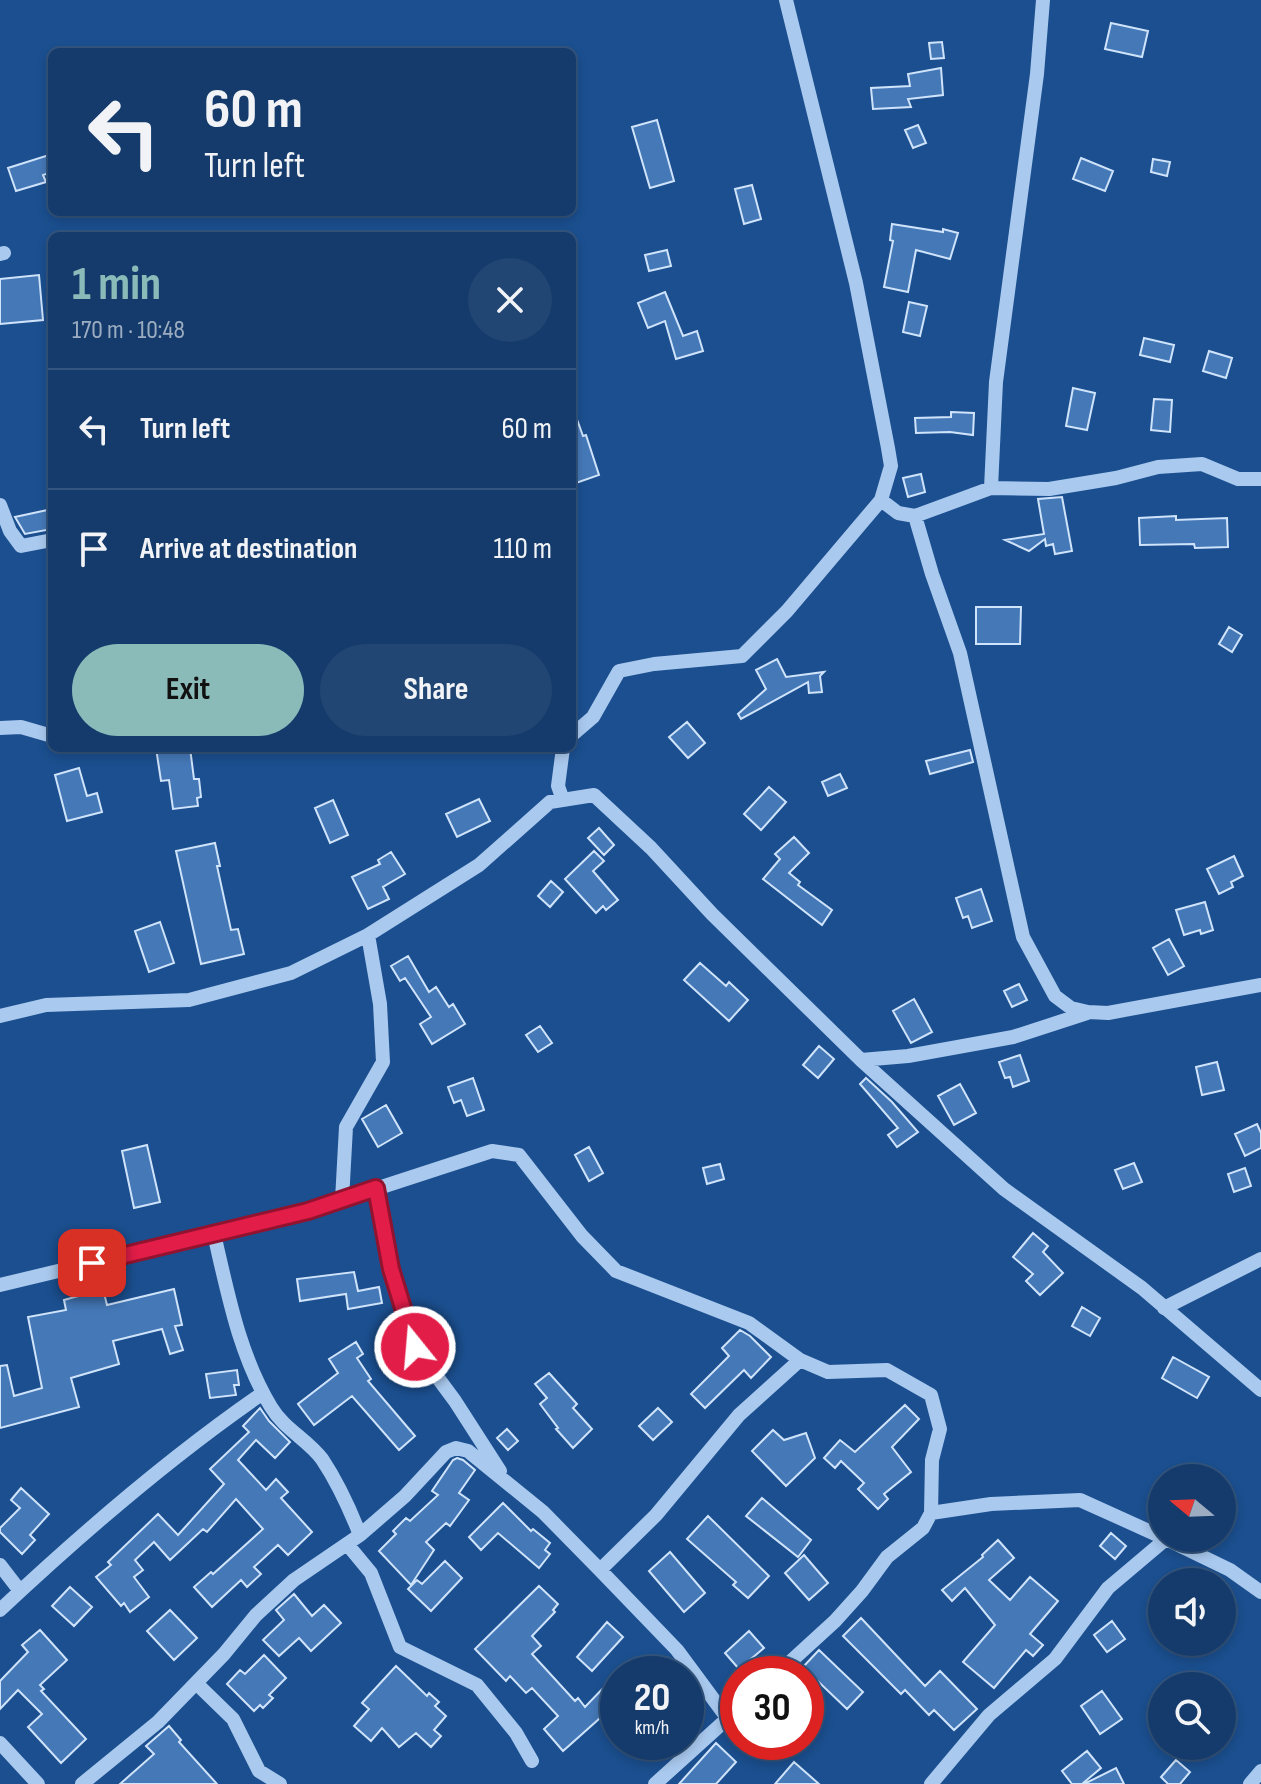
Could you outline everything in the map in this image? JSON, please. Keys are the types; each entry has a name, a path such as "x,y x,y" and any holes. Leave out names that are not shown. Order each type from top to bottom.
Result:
{"street":[{"path":"576,732 593,717 619,671 654,664 742,656 787,611 881,500 891,466 856,283 786,0"},
{"path":"991,488 996,382 1037,74 1043,0"},
{"path":"881,500 898,513 915,516 991,488 1049,489 1116,478 1158,467 1202,464 1238,479 1261,479"},
{"path":"0,505 10,531 21,546 48,541"},
{"path":"915,516 960,653 1023,937 1055,996 1071,1008 1108,1013 1261,985"},
{"path":"0,728 21,727 48,735"},
{"path":"562,752 558,786 563,800"},
{"path":"0,1016 46,1005 189,1000 291,973 368,935 479,865 550,802 594,795 651,848 712,914 861,1060 1004,1189 1142,1288 1261,1390"},
{"path":"342,1200 346,1127 383,1062 380,1004 368,935"},
{"path":"861,1060 908,1056 1013,1037 1088,1012"},
{"path":"0,1285 308,1211 492,1151 519,1155 582,1236 616,1271 749,1323 800,1360 828,1372 887,1370 931,1395 940,1429 932,1460 931,1513 923,1528 887,1557 835,1621 797,1656"},
{"path":"376,1188 391,1269 415,1347 455,1401 507,1482"},
{"path":"214,1234 234,1321 253,1376 273,1411 322,1460 400,1647 477,1685 516,1733 532,1761"},
{"path":"1164,1308 1261,1259"},
{"path":"600,1570 656,1515 739,1415 800,1360"},
{"path":"0,1610 115,1507 263,1393"},
{"path":"82,1784 158,1722 197,1684 256,1615 294,1580 354,1540 405,1496 446,1452 456,1448 468,1451 543,1512 677,1650 720,1699"},
{"path":"931,1513 991,1504 1080,1500 1148,1531"},
{"path":"931,1784 989,1715 1055,1659 1108,1588 1148,1552"},
{"path":"1193,1552 1230,1570 1261,1592"},
{"path":"0,1565 20,1591"},
{"path":"197,1684 233,1719 259,1771 280,1784"},
{"path":"655,1784 720,1726"},
{"path":"0,1743 38,1784"},
{"path":"1250,1784 1261,1771"}],"building":[{"path":"1111,23 1148,31 1142,57 1105,49"},
{"path":"942,42 944,58 931,59 929,43"},
{"path":"941,68 943,95 908,99 911,107 873,109 871,88 910,86 908,74"},
{"path":"657,120 674,181 650,188 632,127"},
{"path":"918,125 926,143 913,148 905,130"},
{"path":"48,155 48,173 43,175 46,182 16,191 8,168"},
{"path":"1081,158 1113,171 1105,191 1073,179"},
{"path":"1153,159 1170,162 1167,176 1151,172"},
{"path":"752,185 761,219 744,224 735,189"},
{"path":"892,224 958,233 950,259 916,250 908,292 884,287 893,241 890,240"},
{"path":"667,250 671,266 649,271 645,255"},
{"path":"39,275 43,320 0,324 0,279"},
{"path":"665,292 683,336 697,331 703,351 676,359 665,321 648,328 638,303"},
{"path":"909,302 927,306 920,336 903,332"},
{"path":"1144,338 1174,345 1170,362 1140,355"},
{"path":"1209,351 1232,358 1226,378 1203,371"},
{"path":"1073,388 1095,393 1087,430 1066,426"},
{"path":"1154,399 1172,400 1170,432 1151,430"},
{"path":"951,412 974,413 973,435 916,433 915,418 951,417"},
{"path":"576,417 583,436 586,435 599,475 576,483"},
{"path":"921,474 925,492 908,497 903,478"},
{"path":"1062,497 1072,551 1055,554 1053,544 1046,546 1045,539 1029,551 1005,540 1044,534 1038,499"},
{"path":"48,510 48,530 25,534 15,517"},
{"path":"1176,516 1176,520 1227,518 1228,547 1140,545 1139,518"},
{"path":"976,607 1021,607 1020,644 976,644"},
{"path":"1229,627 1242,635 1232,652 1219,644"},
{"path":"777,659 786,677 824,672 820,676 822,692 809,693 808,682 741,719 738,714 766,689 756,670"},
{"path":"687,722 705,743 688,758 669,737"},
{"path":"970,750 973,762 930,774 926,761"},
{"path":"157,752 191,752 194,779 199,779 201,797 197,798 198,806 173,809 169,780 161,781"},
{"path":"79,768 87,796 97,793 102,812 67,821 55,775"},
{"path":"840,774 847,788 828,796 822,782"},
{"path":"769,787 786,802 761,830 744,814"},
{"path":"479,799 490,821 457,837 446,814"},
{"path":"333,800 348,835 330,843 315,808"},
{"path":"599,828 614,845 604,855 588,838"},
{"path":"794,837 809,853 789,873 800,882 798,885 832,910 822,925 763,879 780,859 775,854"},
{"path":"215,843 231,930 238,929 244,954 201,964 176,851"},
{"path":"594,851 604,861 593,871 618,900 606,910 603,906 596,913 565,879"},
{"path":"391,852 405,874 383,887 389,899 368,909 352,877 380,864 378,860"},
{"path":"1234,856 1243,876 1231,882 1233,887 1219,894 1207,869"},
{"path":"551,881 563,892 550,907 538,896"},
{"path":"981,889 992,921 972,928 968,916 963,918 956,898"},
{"path":"1205,902 1213,930 1184,935 1176,910"},
{"path":"160,922 174,963 149,972 135,931"},
{"path":"1169,939 1184,966 1168,975 1153,948"},
{"path":"408,956 429,992 436,987 449,1007 453,1004 465,1024 432,1044 420,1024 431,1017 405,978 400,981 391,966"},
{"path":"700,963 726,986 729,982 748,1000 729,1021 684,980"},
{"path":"1019,984 1027,1000 1012,1007 1004,991"},
{"path":"914,999 932,1032 911,1043 893,1011"},
{"path":"540,1026 552,1043 538,1052 526,1035"},
{"path":"819,1046 834,1059 818,1078 803,1065"},
{"path":"1020,1055 1029,1081 1013,1087 1010,1077 1005,1078 999,1062"},
{"path":"1217,1062 1224,1090 1202,1095 1196,1067"},
{"path":"473,1078 484,1110 467,1116 461,1100 454,1103 448,1087"},
{"path":"866,1078 918,1132 897,1147 888,1135 898,1128 860,1084"},
{"path":"960,1084 976,1113 954,1125 938,1096"},
{"path":"386,1105 402,1133 378,1147 362,1119"},
{"path":"1257,1124 1261,1133 1261,1148 1245,1156 1235,1134"},
{"path":"147,1145 160,1202 134,1208 122,1151"},
{"path":"589,1147 603,1173 589,1181 575,1155"},
{"path":"1134,1163 1142,1182 1123,1189 1115,1170"},
{"path":"720,1164 724,1179 707,1184 703,1168"},
{"path":"1245,1168 1251,1186 1234,1192 1228,1174"},
{"path":"1033,1233 1048,1246 1043,1252 1063,1273 1040,1295 1026,1281 1033,1274 1013,1257"},
{"path":"354,1272 358,1291 379,1287 382,1303 348,1309 346,1294 300,1301 297,1279"},
{"path":"103,1289 107,1305 174,1289 182,1325 175,1326 183,1350 170,1354 162,1329 113,1341 119,1364 71,1378 79,1407 0,1428 0,1366 7,1365 14,1396 42,1388 28,1317 66,1310 64,1300"},
{"path":"1082,1307 1100,1318 1090,1336 1072,1326"},
{"path":"740,1330 771,1357 751,1378 744,1370 705,1408 691,1394 729,1356 722,1348"},
{"path":"356,1342 363,1354 357,1358 371,1379 368,1381 415,1436 399,1450 352,1396 314,1425 298,1404 338,1373 329,1359"},
{"path":"1173,1357 1209,1377 1197,1398 1162,1378"},
{"path":"237,1370 239,1385 234,1385 236,1395 210,1398 206,1374"},
{"path":"549,1373 577,1404 573,1408 592,1429 573,1448 540,1404 547,1398 535,1384"},
{"path":"905,1405 919,1419 892,1447 911,1472 884,1494 888,1499 878,1509 858,1489 864,1483 841,1461 835,1468 824,1458 840,1440 855,1452"},
{"path":"260,1408 290,1442 275,1458 256,1440 238,1460 266,1490 276,1479 288,1492 281,1498 312,1532 288,1555 278,1545 254,1567 261,1574 247,1587 241,1580 212,1607 194,1587 263,1529 236,1499 207,1532 203,1529 170,1560 154,1542 135,1560 143,1570 134,1577 149,1597 130,1612 124,1603 121,1606 96,1577 158,1514 178,1535 224,1484 210,1469 249,1432 243,1426"},
{"path":"658,1408 672,1422 653,1440 639,1426"},
{"path":"507,1429 518,1441 508,1450 497,1438"},
{"path":"773,1430 784,1440 806,1433 815,1458 786,1486 752,1451"},
{"path":"457,1458 475,1470 459,1493 469,1500 450,1526 446,1523 426,1542 434,1550 411,1585 379,1551 406,1518 410,1521 438,1495 432,1491"},
{"path":"21,1488 49,1514 30,1535 35,1540 22,1554 0,1532 0,1528 20,1508 11,1500"},
{"path":"762,1498 811,1540 798,1557 746,1516"},
{"path":"503,1503 531,1531 533,1529 550,1543 545,1550 550,1554 539,1568 498,1533 481,1550 469,1537"},
{"path":"708,1516 769,1576 748,1598 733,1585 736,1582 687,1539"},
{"path":"1111,1533 1126,1546 1115,1559 1100,1546"},
{"path":"998,1540 1014,1558 989,1580 1010,1600 1030,1577 1058,1601 1030,1634 1043,1645 1033,1656 1026,1650 994,1688 963,1662 995,1625 965,1588 952,1601 942,1590 983,1557"},
{"path":"670,1552 705,1593 684,1612 649,1571"},
{"path":"804,1555 828,1583 809,1600 785,1573"},
{"path":"445,1561 462,1578 431,1611 408,1589 417,1580 422,1584"},
{"path":"539,1586 558,1604 553,1610 555,1612 532,1636 541,1646 532,1654 575,1701 578,1698 585,1707 600,1691 600,1718 563,1751 544,1729 558,1716 532,1688 526,1693 510,1676 506,1681 475,1649"},
{"path":"70,1587 92,1607 74,1626 52,1606"},
{"path":"294,1594 312,1616 324,1605 341,1623 311,1651 299,1638 279,1656 263,1640 284,1620 276,1610"},
{"path":"170,1610 197,1638 174,1660 147,1631"},
{"path":"861,1618 925,1686 940,1671 977,1709 954,1730 934,1710 929,1715 905,1690 901,1694 843,1636"},
{"path":"1112,1621 1125,1639 1107,1652 1094,1635"},
{"path":"607,1622 623,1637 606,1656 600,1656 600,1662 592,1671 577,1657"},
{"path":"40,1630 67,1660 40,1685 44,1689 41,1691 86,1739 61,1763 28,1727 42,1714 18,1690 0,1709 0,1681 28,1652 22,1645"},
{"path":"749,1631 764,1648 754,1656 728,1656 725,1653"},
{"path":"819,1650 863,1692 847,1709 824,1687 824,1656 813,1656"},
{"path":"264,1655 286,1678 269,1695 273,1698 263,1708 260,1705 254,1711 227,1684 240,1670 245,1674"},
{"path":"396,1666 427,1696 429,1693 439,1702 435,1706 446,1716 434,1730 441,1736 431,1747 416,1733 399,1747 382,1728 371,1741 354,1726 369,1709 362,1703"},
{"path":"1102,1691 1122,1719 1100,1734 1081,1706"},
{"path":"169,1726 181,1740 179,1742 217,1784 120,1784 154,1754 146,1746"},
{"path":"716,1743 720,1747 720,1760 736,1762 716,1784 679,1784 704,1760"},
{"path":"1087,1751 1101,1768 1082,1784 1072,1784 1062,1771"},
{"path":"1176,1760 1190,1772 1180,1784 1168,1784 1161,1777"},
{"path":"794,1762 819,1784 775,1784"},
{"path":"1116,1768 1124,1784 1084,1784"}],"route":[{"path":"92,1263 308,1211 376,1188 391,1269 415,1347"}]}
